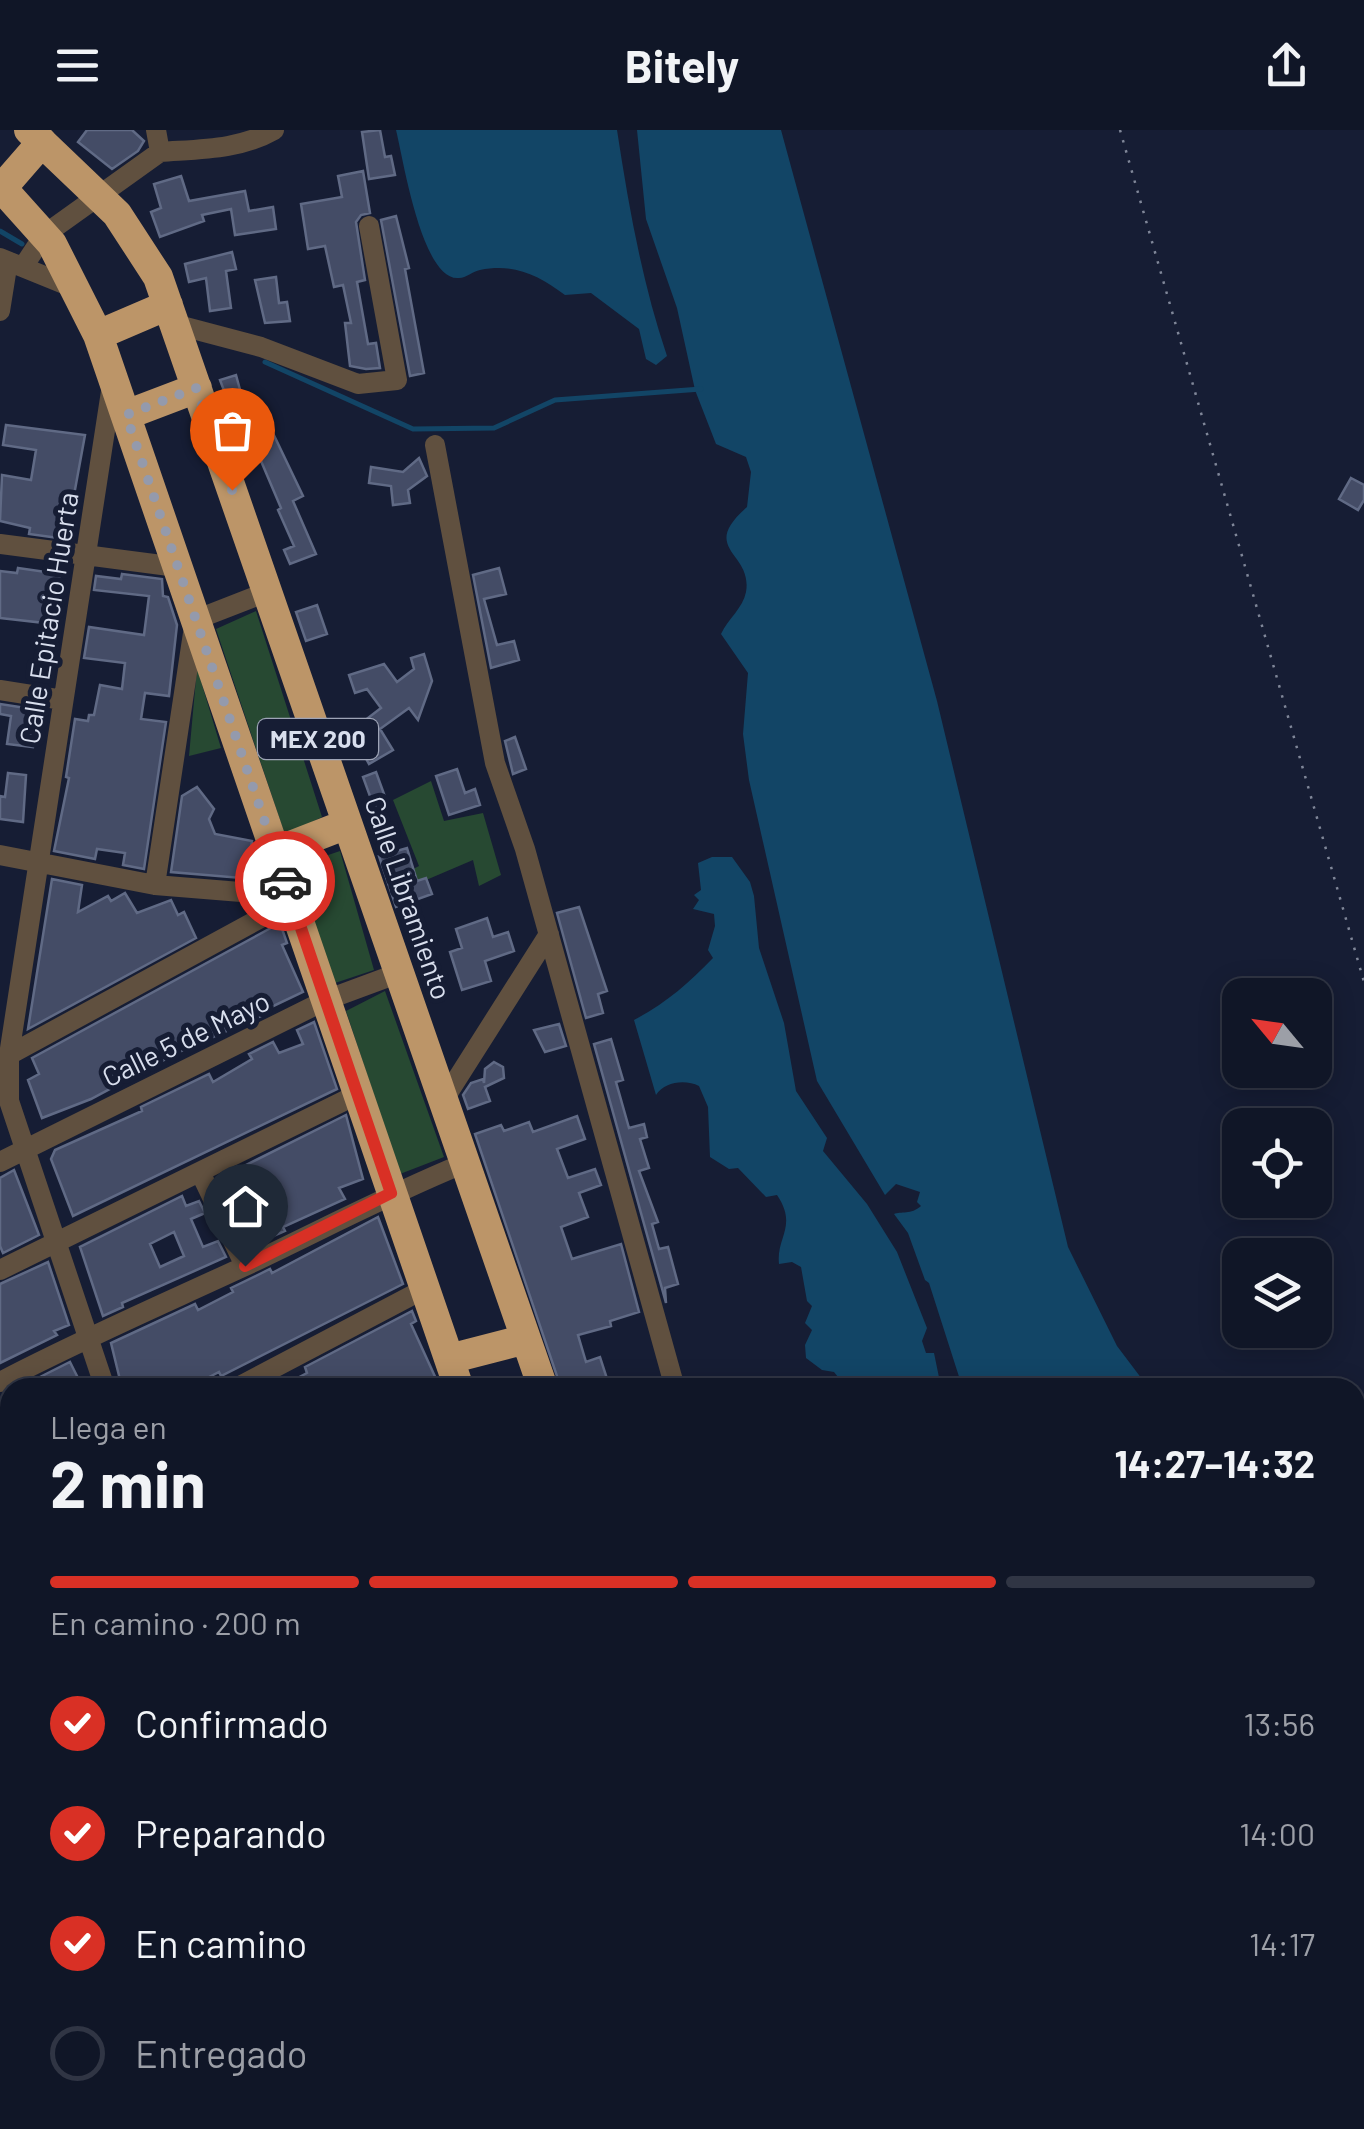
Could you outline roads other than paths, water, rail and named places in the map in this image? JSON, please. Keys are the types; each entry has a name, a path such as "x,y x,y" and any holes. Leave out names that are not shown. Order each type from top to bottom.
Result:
{"highway":[{"path":"1,187 35,136"},
{"name":"Calle Libramiento","path":"35,136 126,225 158,277 540,1378"},
{"name":"MEX 200","path":"1,187 44,235 98,335 358,1094 450,1378"},
{"path":"98,335 171,314"},
{"path":"126,415 196,388"},
{"path":"275,852 348,824"},
{"path":"455,1378 526,1339"}],"street":[{"path":"156,130 160,152"},
{"path":"0,311 10,262 160,152 226,148 255,141 274,130"},
{"path":"171,314 358,384 397,380 370,226"},
{"path":"10,262 74,288"},
{"name":"Calle Epitacio Huerta","path":"102,1378 9,1100 9,1055 113,378"},
{"path":"435,444 495,763 549,934 672,1378"},
{"path":"0,544 176,567"},
{"path":"155,885 195,620 267,592"},
{"path":"0,690 64,700"},
{"path":"0,855 155,885 291,898"},
{"path":"9,1055 291,898"},
{"path":"444,1101 549,934"},
{"name":"Calle 5 de Mayo","path":"0,1162 326,1000 399,973"},
{"path":"0,1270 358,1094"},
{"path":"8,1378 391,1193 465,1163"},
{"path":"202,1174 245,1266"},
{"path":"255,1378 424,1290"}],"water":[{"path":"396,130 617,130 637,244 667,356 656,365 646,359 639,329 591,293 565,295 535,276 504,268 480,270 459,278 446,274 435,260 416,216"},
{"path":"637,130 781,130 937,701 1068,1247 1117,1346 1141,1378 959,1378 929,1283 908,1233 894,1214 921,1206 917,1202 920,1192 896,1184 885,1195 817,1081 749,780 743,734 748,673 721,634 746,592 746,579 727,542 727,533 747,507 751,472 746,457 716,444 695,390 677,308 646,219"},
{"path":"712,857 732,857 750,882 759,948 784,1023 796,1091 827,1138 823,1151 867,1204 897,1252 927,1328 922,1341 926,1353 934,1353 939,1378 839,1378 806,1358 805,1345 812,1330 805,1323 812,1306 807,1301 801,1267 792,1262 779,1264 786,1215 777,1195 766,1197 738,1168 729,1169 710,1157 708,1107 699,1086 675,1083 656,1095 634,1020 676,992 713,958 708,950 714,914 693,909 699,900 694,895 701,890 698,863"}],"waterway":[{"path":"0,231 22,244"},
{"path":"265,362 413,429 494,428 555,400 701,389"}]}
